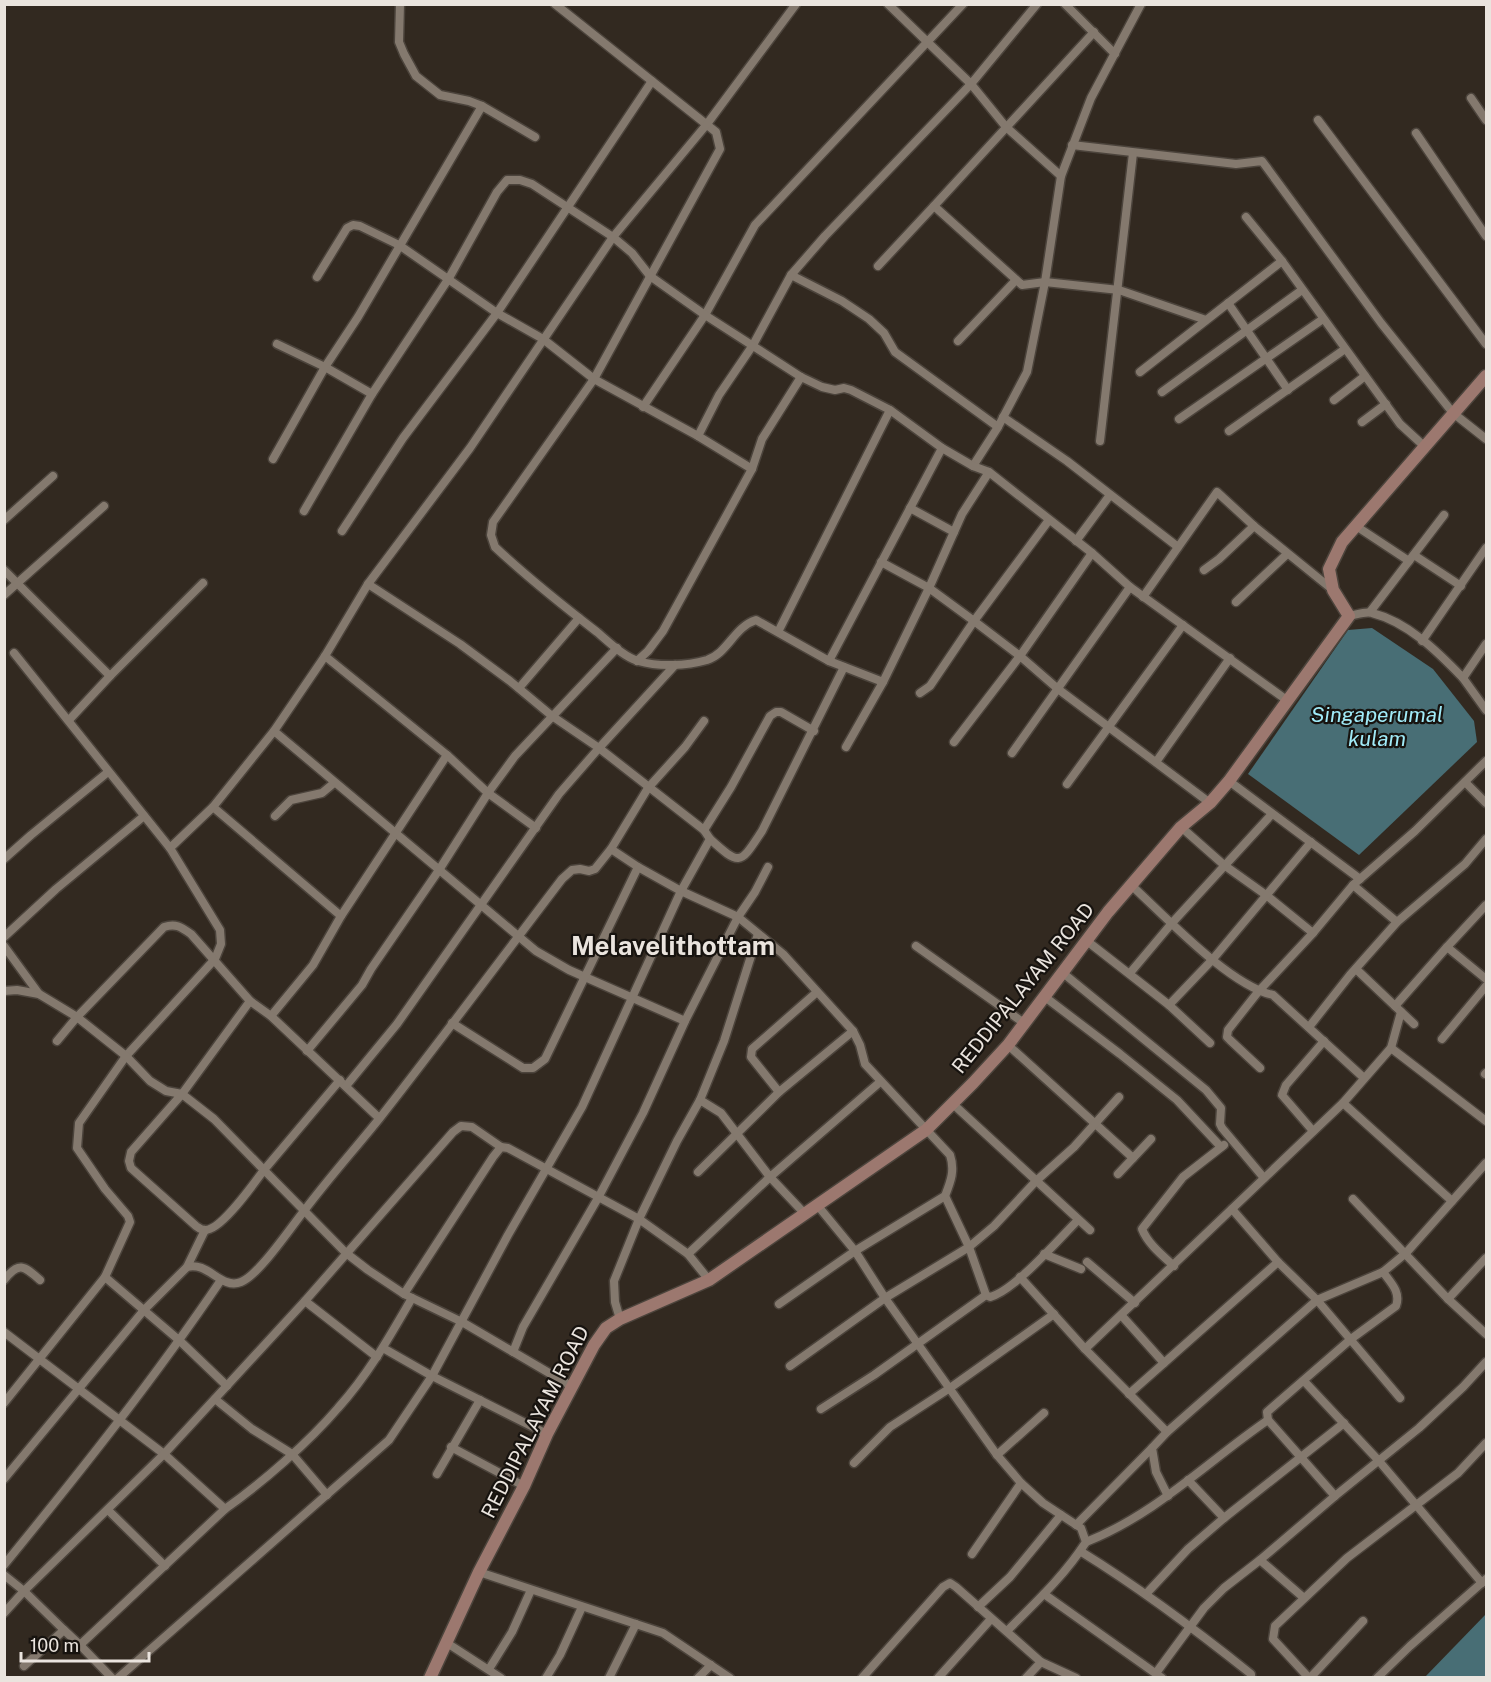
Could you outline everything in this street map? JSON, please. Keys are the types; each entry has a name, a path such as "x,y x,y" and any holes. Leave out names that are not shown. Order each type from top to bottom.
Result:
{"main road":[{"path":"1349,616 1332,590 1329,569 1342,542 1486,376"},
{"name":"REDDIPALAYAM ROAD","path":"430,1677 479,1572 524,1486 547,1434 594,1345 606,1328 620,1319 709,1280 926,1130 1008,1045 1131,885 1181,827 1210,803 1229,781 1349,616"}],"street":[{"path":"400,4 399,42 416,76 440,95 482,106 535,137"},
{"path":"555,4 707,124 716,132 720,149 594,379 493,522 491,535 495,547 616,648 637,661 675,665 710,658 722,650 748,623 756,620 829,661 883,682"},
{"path":"170,848 213,807 274,731 326,656 368,584 470,448 613,237 707,124 796,4"},
{"path":"888,4 971,84 1006,127 1060,176"},
{"path":"643,407 705,315 755,225 963,4"},
{"path":"698,436 719,395 753,345 791,275 825,236 971,84 1037,4"},
{"path":"1065,4 1115,54"},
{"path":"973,466 998,427 1027,372 1045,282 1060,176 1091,98 1142,4"},
{"path":"878,266 1094,32"},
{"path":"342,531 403,438 497,312 652,81"},
{"path":"1472,98 1486,120"},
{"path":"273,459 325,367 358,317 482,106"},
{"path":"1318,120 1486,344"},
{"path":"1416,133 1486,236"},
{"path":"1072,145 1236,164 1262,161 1381,323 1454,413 1486,439"},
{"path":"1100,441 1133,153"},
{"path":"304,511 372,394 449,278 497,192 507,180 520,180 532,184 613,237 632,253 650,276 705,315 801,377 822,387 851,390 890,410 942,448 973,466 989,472 1092,552 1143,597 1288,701"},
{"path":"934,207 1022,285 1045,282 1119,290 1206,320"},
{"path":"1246,217 1282,261 1400,424 1424,446"},
{"path":"317,277 347,228 353,225 360,226 399,245 497,312 543,339 594,379 698,436 752,470"},
{"path":"1140,372 1282,261"},
{"path":"791,275 842,301 869,319 884,333 895,352 998,427"},
{"path":"958,341 1016,280"},
{"path":"1162,392 1302,290"},
{"path":"1228,303 1288,390"},
{"path":"1179,419 1323,319"},
{"path":"277,344 325,367 372,394"},
{"path":"1229,431 1345,349"},
{"path":"1334,400 1365,376"},
{"path":"637,661 663,631 752,470 762,439 801,377"},
{"path":"1362,422 1386,404"},
{"path":"778,632 890,410"},
{"path":"1003,417 1067,461 1178,547"},
{"path":"829,661 942,448"},
{"path":"846,747 883,682 962,514 989,472"},
{"path":"4,520 53,477"},
{"path":"1143,597 1217,492 1254,526 1332,590"},
{"path":"1076,541 1110,495"},
{"path":"4,595 104,506"},
{"path":"910,508 954,532"},
{"path":"1370,612 1444,515"},
{"path":"920,693 930,686 974,621 1049,520"},
{"path":"1204,570 1254,526"},
{"path":"1356,526 1461,586"},
{"path":"1422,641 1486,548"},
{"path":"954,742 1020,656 1092,552"},
{"path":"1236,602 1287,554"},
{"path":"881,562 929,588 1210,803"},
{"path":"4,570 110,676"},
{"path":"69,720 203,583"},
{"path":"368,584 460,644 552,716 599,748 704,830 710,839 731,858 739,859 747,853 762,831 844,667"},
{"path":"1012,753 1130,587"},
{"path":"1349,616 1370,612 1399,624 1435,650 1463,678 1486,710"},
{"path":"519,688 579,618"},
{"path":"1067,784 1183,625"},
{"path":"1463,678 1486,644"},
{"path":"307,1051 362,985 488,793 530,738 616,648"},
{"path":"4,1403 105,1277 130,1222 128,1216 77,1148 79,1123 126,1056 215,959 221,944 220,930 170,848 14,653"},
{"path":"326,656 447,755 488,793 536,828"},
{"path":"1156,762 1230,658"},
{"path":"250,1001 182,1094 131,1152 129,1161 131,1168 196,1227 205,1230 223,1220 264,1170 397,1024 559,794 675,665"},
{"path":"704,830 770,716 781,712 814,731"},
{"path":"187,1268 201,1267 221,1280 234,1284 250,1277 379,1118 562,879 572,870 595,869 611,849 648,788 685,747 704,721"},
{"path":"274,731 536,951 584,976 685,1022"},
{"path":"271,1016 313,965 340,916 447,755"},
{"path":"1260,1068 1230,1040 1227,1033 1230,1027 1258,992 1356,882 1415,831 1486,761"},
{"path":"4,859 108,772"},
{"path":"1229,781 1311,842 1397,922"},
{"path":"1465,782 1486,803"},
{"path":"275,816 291,800 322,793 334,783"},
{"path":"213,807 340,916"},
{"path":"1130,974 1172,923 1272,814"},
{"path":"4,937 56,889 144,816"},
{"path":"1181,827 1224,865 1266,895 1312,933"},
{"path":"118,1677 389,1440 432,1376 508,1235 582,1107 681,891 710,839"},
{"path":"1309,1027 1397,922 1465,864 1486,839"},
{"path":"1170,1005 1213,960 1311,842"},
{"path":"611,849 681,891 738,917 783,954 853,1031 865,1064 950,1155 953,1166 951,1181 945,1196 855,1251 778,1304"},
{"path":"452,1023 523,1068 533,1068 544,1059 638,867"},
{"path":"513,1352 523,1327 598,1198 643,1113 685,1022 738,917 768,867"},
{"path":"1131,885 1213,960 1258,992 1273,995 1364,1078"},
{"path":"1085,1349 1343,1103 1391,1048 1398,1009 1447,946 1486,905"},
{"path":"57,1041 77,1017 164,927 173,924 181,926 215,959 250,1001 271,1016 379,1118"},
{"path":"620,1319 615,1302 614,1281 639,1219 700,1100 724,1041 758,934"},
{"path":"1087,941 1170,1005 1210,1043"},
{"path":"4,946 39,994"},
{"path":"916,946 1024,1023"},
{"path":"1447,946 1486,979"},
{"path":"1356,969 1414,1024"},
{"path":"1063,973 1206,1090 1221,1108 1220,1124 1264,1179"},
{"path":"1442,1039 1486,986"},
{"path":"4,991 17,990 39,994 77,1017 126,1056 150,1081 166,1091 182,1094 214,1119 303,1212 346,1253 408,1296 462,1322 573,1387"},
{"path":"779,1092 751,1057 752,1048 817,992"},
{"path":"1045,997 1177,1100 1221,1147"},
{"path":"698,1172 779,1092 853,1031"},
{"path":"1313,1131 1282,1095 1286,1085 1324,1041"},
{"path":"1008,1045 1133,1158"},
{"path":"1391,1048 1486,1121"},
{"path":"688,1254 770,1177 880,1082"},
{"path":"790,1366 885,1298 969,1247 994,1226 1036,1181 1074,1147 1119,1097"},
{"path":"700,1100 721,1113 770,1177 805,1214"},
{"path":"1343,1103 1452,1201"},
{"path":"953,1104 1090,1230"},
{"path":"4,1613 24,1590 164,1454 305,1301 453,1132 461,1126 472,1127 501,1147 519,1152 639,1219 688,1254 709,1280"},
{"path":"1118,1174 1151,1139"},
{"path":"1174,1266 1144,1236 1142,1229 1183,1177 1231,1139"},
{"path":"80,1645 225,1509 292,1454 338,1408 383,1348 408,1296 501,1147"},
{"path":"1076,1525 1167,1432 1317,1300 1383,1272 1406,1253 1486,1163"},
{"path":"945,1196 969,1247 986,1294 990,1297 996,1296 1020,1277 1078,1220"},
{"path":"1353,1199 1448,1299 1486,1334"},
{"path":"818,1206 855,1251 885,1298 997,1455 1021,1483 1043,1503 1081,1528 1086,1542"},
{"path":"1232,1209 1278,1262 1317,1300 1400,1398"},
{"path":"4,1479 144,1310 187,1268 205,1230"},
{"path":"1044,1254 1084,1265 1135,1303"},
{"path":"1448,1299 1486,1258"},
{"path":"1130,1394 1278,1262"},
{"path":"4,1280 12,1270 19,1267 27,1268 40,1280"},
{"path":"1335,1496 1268,1420 1267,1412 1351,1340 1396,1306 1399,1298 1383,1272"},
{"path":"105,1277 180,1341 227,1386"},
{"path":"1020,1277 1085,1349 1167,1432"},
{"path":"4,1565 121,1421 180,1341 221,1280"},
{"path":"821,1409 918,1344 986,1294"},
{"path":"305,1301 377,1357"},
{"path":"854,1463 890,1427 950,1388 1054,1314"},
{"path":"1122,1316 1164,1363"},
{"path":"5,1333 164,1454 225,1509"},
{"path":"383,1348 432,1376 547,1434"},
{"path":"1044,1594 1159,1675 1204,1608 1224,1588 1419,1428 1486,1362"},
{"path":"1304,1381 1380,1461 1484,1581 1377,1677"},
{"path":"214,1399 252,1429 292,1454 327,1495"},
{"path":"437,1474 480,1400"},
{"path":"997,1455 1044,1413"},
{"path":"1007,1630 1044,1594 1086,1542 1120,1526 1168,1496 1230,1446 1268,1420"},
{"path":"1146,1594 1188,1549 1344,1423"},
{"path":"1363,1621 1309,1677 1273,1639 1275,1626 1347,1558 1458,1473 1486,1443"},
{"path":"451,1447 524,1486"},
{"path":"1152,1448 1156,1472 1168,1496"},
{"path":"1188,1480 1224,1518"},
{"path":"972,1554 1021,1483"},
{"path":"108,1510 165,1566"},
{"path":"978,1607 1010,1577 1061,1515"},
{"path":"1080,1551 1191,1626 1253,1676"},
{"path":"1260,1560 1304,1598"},
{"path":"479,1572 663,1633 730,1677"},
{"path":"4,1575 24,1590 112,1677"},
{"path":"862,1677 943,1587 950,1583 1007,1630 1041,1662 1076,1677"},
{"path":"489,1669 512,1632 531,1590"},
{"path":"546,1677 560,1655 582,1607"},
{"path":"938,1677 992,1619"},
{"path":"609,1677 636,1624"},
{"path":"24,1666 64,1630"},
{"path":"447,1643 501,1677"},
{"path":"1026,1677 1041,1662"},
{"path":"699,1677 711,1665"}],"water":[{"name":"Singaperumal kulam","path":"1372,628 1433,669 1474,721 1477,742 1359,855 1248,774 1348,630"},
{"path":"1486,1614 1486,1677 1425,1677"}],"district":[{"name":"Melavelithottam","path":"673,946"}]}
